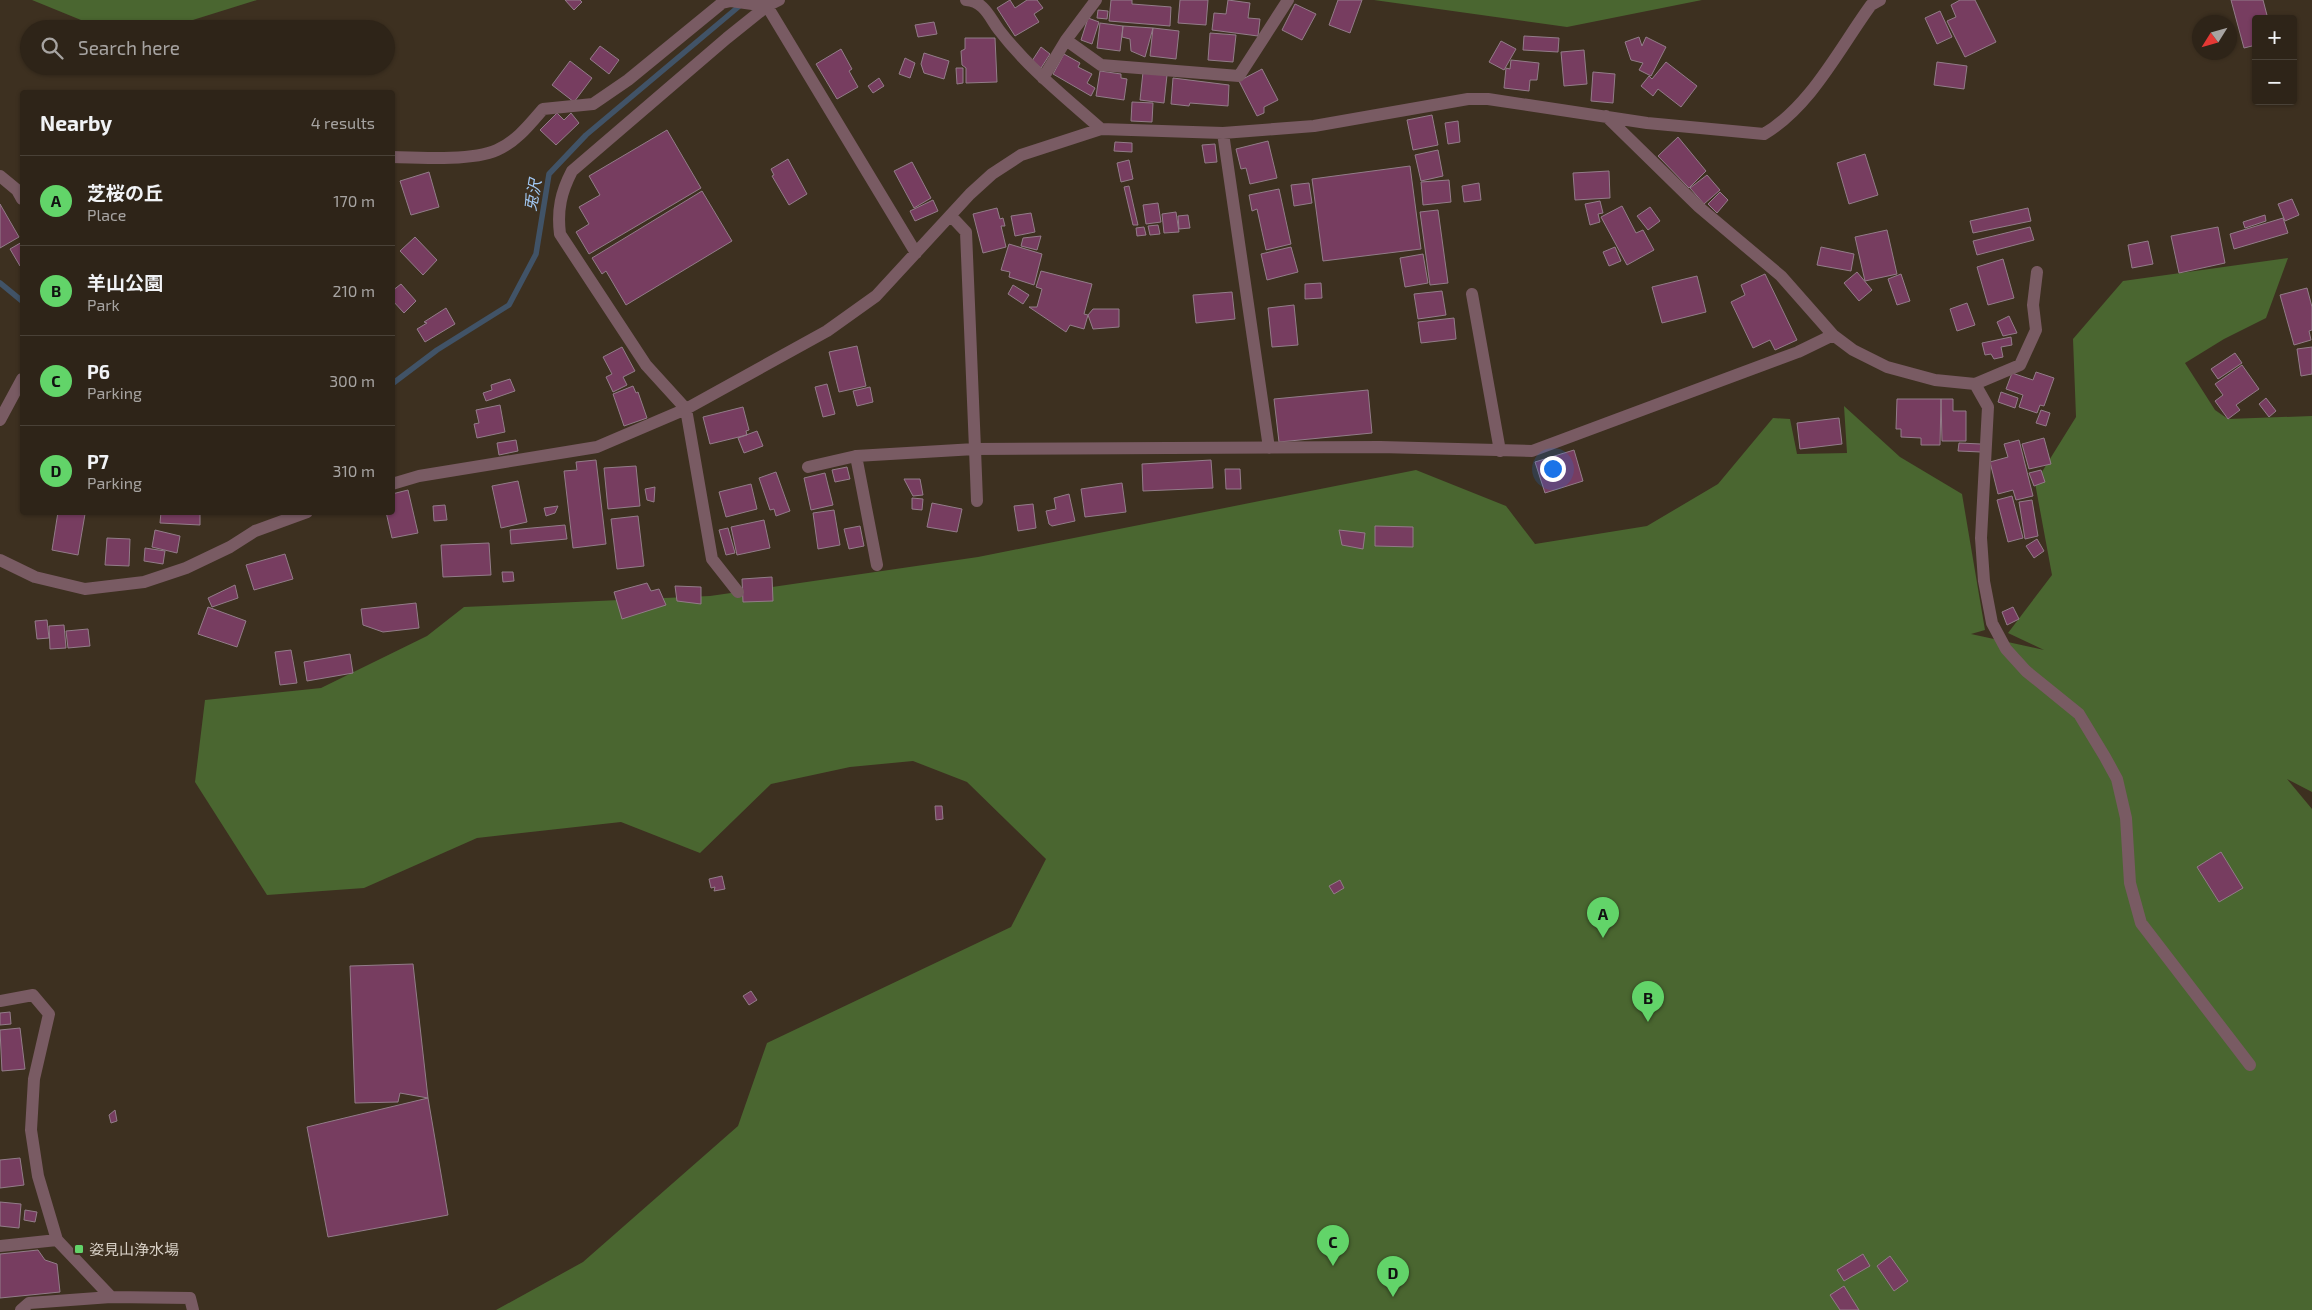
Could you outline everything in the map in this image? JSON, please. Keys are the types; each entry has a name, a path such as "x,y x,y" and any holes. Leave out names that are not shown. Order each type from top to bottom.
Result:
{"street":[{"path":"395,157 459,156 496,150 512,141 543,109 581,106 597,101 628,80 722,3 731,0 767,6 916,253"},
{"path":"738,592 712,559 686,409 646,365 560,234 558,220 561,196 572,171 767,6 779,0"},
{"path":"966,0 972,0 984,8 1020,56 1101,129"},
{"path":"1043,78 1066,40 1096,0"},
{"path":"1066,40 1101,65 1239,76 1288,0"},
{"path":"395,483 419,476 597,447 686,409 826,331 876,296 992,174 1020,154 1101,129 1223,133 1314,126 1468,99 1488,99 1657,124 1764,134 1780,124 1796,108 1816,84 1871,6 1880,0"},
{"path":"1606,116 1699,207 1781,276 1833,335 1853,350 1887,367 1935,380 1975,384 2020,365 2036,330 2033,305 2037,272"},
{"path":"1223,133 1269,448"},
{"path":"0,176 17,190 20,195"},
{"path":"951,216 966,232 977,501"},
{"path":"1472,294 1500,451"},
{"path":"808,467 856,456 975,449 1380,447 1532,451 1798,352 1833,335"},
{"path":"0,420 20,383"},
{"path":"1975,384 1988,407 1981,538 1984,581 1992,623 2006,649 2026,671 2079,714 2105,757 2117,779 2126,818 2130,884 2141,923 2250,1065"},
{"path":"856,456 877,565"},
{"path":"0,560 35,577 85,589 144,582 186,568 230,547 255,531 299,515"},
{"path":"0,1000 33,995 49,1014 34,1079 31,1130 38,1176 57,1240 111,1297"},
{"path":"0,1246 57,1240"},
{"path":"21,1310 30,1303 111,1297 190,1298 193,1310"}],"green space":[{"path":"32,0 257,0 193,20 81,20"},
{"path":"1374,0 1702,0 1567,27"},
{"path":"2288,258 2266,318 2224,339 2185,363 2215,410 2228,419 2312,416 2312,792 2287,779 2312,809 2312,1310 496,1310 583,1262 738,1126 767,1043 1011,927 1046,859 967,782 913,761 850,767 771,784 700,853 621,822 477,838 364,888 267,895 195,782 205,700 321,688 427,636 464,607 710,596 978,557 1416,470 1506,506 1535,544 1647,526 1718,484 1773,418 1790,419 1797,454 1847,453 1844,406 1900,457 1962,494 1985,630 1971,634 2044,650 2008,633 2052,575 2035,483 2076,417 2073,339 2123,281"}],"building":[{"path":"565,0 580,0 582,2 574,10"},
{"path":"1010,0 1015,8 1027,0 1037,0 1043,8 1034,14 1039,22 1015,36 997,8"},
{"path":"1111,0 1132,0 1132,4 1171,7 1170,26 1109,21"},
{"path":"1180,0 1208,0 1206,25 1178,23"},
{"path":"1228,0 1250,3 1248,18 1260,19 1258,36 1212,30 1214,13 1226,14"},
{"path":"1338,0 1362,0 1350,33 1329,25"},
{"path":"1960,0 1975,0 1996,42 1965,57 1947,21 1956,17 1951,5"},
{"path":"2231,0 2263,0 2267,15 2252,15 2252,46 2244,48 2237,15 2235,15"},
{"path":"1295,4 1316,14 1302,40 1282,30"},
{"path":"1098,10 1108,11 1107,19 1097,18"},
{"path":"1940,11 1952,37 1937,44 1925,18"},
{"path":"1088,18 1099,22 1092,44 1081,40"},
{"path":"934,22 937,34 918,37 915,25"},
{"path":"1100,23 1123,26 1120,51 1097,48"},
{"path":"1123,26 1153,28 1145,57 1131,51 1130,39 1122,37"},
{"path":"1153,28 1179,31 1176,59 1150,56"},
{"path":"1210,33 1236,35 1233,62 1208,60"},
{"path":"1524,36 1559,38 1558,52 1523,50"},
{"path":"1639,37 1642,46 1646,37 1666,47 1651,76 1639,70 1643,63 1631,60 1625,42"},
{"path":"965,38 995,38 997,82 966,83 966,68 962,65 961,51 965,49"},
{"path":"1501,41 1516,49 1504,70 1489,62"},
{"path":"600,46 619,60 609,74 590,59"},
{"path":"1041,47 1050,54 1041,68 1032,61"},
{"path":"841,49 852,69 849,71 858,87 837,99 816,64"},
{"path":"1584,50 1587,84 1564,86 1561,52"},
{"path":"924,53 949,61 944,79 924,73 921,64"},
{"path":"1064,54 1080,63 1078,67 1092,74 1087,83 1095,88 1091,96 1053,74"},
{"path":"905,58 915,63 910,78 899,74"},
{"path":"1511,60 1539,63 1537,80 1530,80 1529,91 1504,88 1506,68 1510,69"},
{"path":"570,61 592,78 574,102 552,85"},
{"path":"1666,62 1697,86 1681,107 1658,89 1653,96 1641,86 1649,76 1652,79"},
{"path":"1937,62 1967,66 1964,89 1934,85"},
{"path":"956,68 963,68 963,83 957,84"},
{"path":"1262,69 1278,100 1264,107 1264,113 1257,116 1239,81"},
{"path":"1100,71 1121,74 1121,78 1127,79 1124,100 1096,96"},
{"path":"1143,72 1167,75 1164,103 1140,100"},
{"path":"1593,72 1615,74 1613,103 1591,101"},
{"path":"879,78 884,86 873,93 868,86"},
{"path":"1173,78 1229,85 1228,106 1190,103 1189,106 1171,104"},
{"path":"1132,102 1153,103 1152,122 1131,121"},
{"path":"557,113 564,120 571,113 579,123 556,145 540,130"},
{"path":"1432,115 1438,145 1413,150 1407,120"},
{"path":"1458,121 1460,142 1448,144 1445,123"},
{"path":"667,130 701,188 589,254 576,232 589,224 579,207 600,195 589,176"},
{"path":"1678,137 1706,171 1689,188 1658,156"},
{"path":"1268,141 1277,178 1250,184 1246,168 1241,169 1236,149"},
{"path":"1115,142 1132,143 1132,152 1114,151"},
{"path":"1215,144 1217,162 1205,163 1202,145"},
{"path":"1438,150 1443,176 1421,181 1415,155"},
{"path":"1865,154 1878,195 1849,204 1837,163"},
{"path":"788,159 807,194 789,205 772,176 774,175 771,169"},
{"path":"1129,160 1133,179 1121,182 1117,163"},
{"path":"912,162 931,198 914,208 894,171"},
{"path":"1410,166 1421,249 1323,261 1312,179"},
{"path":"1609,171 1610,198 1575,200 1573,173"},
{"path":"429,172 439,207 411,215 400,181"},
{"path":"1707,175 1720,190 1704,204 1690,188"},
{"path":"1449,180 1451,202 1423,205 1421,182"},
{"path":"1309,183 1312,203 1294,206 1291,185"},
{"path":"1479,183 1481,200 1464,202 1462,186"},
{"path":"1129,186 1138,225 1133,225 1124,187"},
{"path":"1279,189 1291,244 1266,250 1257,209 1252,211 1249,195"},
{"path":"702,191 732,241 626,305 606,271 602,274 592,258"},
{"path":"1720,192 1728,200 1717,213 1708,204"},
{"path":"2292,199 2299,215 2285,221 2278,204"},
{"path":"933,200 938,211 915,221 910,211"},
{"path":"1600,201 1603,213 1598,214 1600,222 1590,225 1585,204"},
{"path":"1158,203 1161,222 1146,224 1143,205"},
{"path":"0,204 19,237 0,248"},
{"path":"1622,206 1636,233 1643,230 1654,250 1627,265 1601,217"},
{"path":"1650,207 1660,221 1648,230 1637,216"},
{"path":"997,208 1000,219 1003,218 1005,226 1001,226 1006,247 983,253 973,214"},
{"path":"2028,208 2031,221 1973,233 1970,221"},
{"path":"1438,210 1448,283 1430,285 1420,212"},
{"path":"1176,212 1179,232 1164,233 1162,214"},
{"path":"1031,213 1035,232 1015,236 1011,216"},
{"path":"1188,215 1190,228 1179,229 1178,216"},
{"path":"2265,215 2266,221 2245,228 2243,222"},
{"path":"2283,218 2288,233 2234,249 2230,234"},
{"path":"1158,225 1160,234 1150,235 1148,226"},
{"path":"1144,227 1146,235 1137,236 1136,228"},
{"path":"2030,227 2034,240 1977,255 1973,241"},
{"path":"2218,227 2225,263 2179,273 2171,236"},
{"path":"1887,230 1897,274 1865,281 1855,237"},
{"path":"1041,236 1037,250 1021,246 1023,238"},
{"path":"415,237 437,260 423,275 400,251"},
{"path":"2148,241 2153,264 2132,268 2128,245"},
{"path":"20,243 20,266 10,249"},
{"path":"1009,244 1042,254 1034,285 1009,277 1010,272 1001,270"},
{"path":"1291,247 1298,272 1267,280 1261,254"},
{"path":"1615,247 1621,261 1609,266 1603,252"},
{"path":"1821,247 1854,254 1851,271 1817,265"},
{"path":"1423,254 1428,283 1405,287 1400,258"},
{"path":"2003,259 2014,298 1988,305 1977,267"},
{"path":"1041,271 1092,284 1084,314 1088,315 1084,329 1070,325 1066,332 1029,307 1037,307 1042,289 1036,287"},
{"path":"1857,272 1872,290 1859,301 1844,283"},
{"path":"1765,274 1797,340 1775,350 1770,340 1753,348 1731,302 1745,295 1741,285"},
{"path":"1901,274 1910,301 1897,305 1888,279"},
{"path":"1697,276 1706,312 1662,323 1652,287"},
{"path":"1321,283 1322,298 1305,299 1305,284"},
{"path":"401,284 416,301 404,313 395,303 395,289"},
{"path":"1013,285 1029,295 1023,304 1008,294"},
{"path":"2307,288 2312,307 2312,330 2309,331 2311,340 2294,345 2280,295"},
{"path":"1442,291 1446,315 1418,319 1414,294"},
{"path":"1232,292 1235,319 1196,323 1193,295"},
{"path":"1967,303 1975,325 1957,331 1950,309"},
{"path":"1294,305 1298,345 1272,347 1268,308"},
{"path":"446,308 455,324 425,342 417,329 427,323 424,322"},
{"path":"1093,309 1119,309 1119,327 1093,329 1088,315"},
{"path":"2009,316 2017,333 2003,336 1997,322"},
{"path":"1454,318 1456,339 1421,343 1418,322"},
{"path":"2011,337 2012,345 2001,347 2003,357 1994,359 1991,354 1985,355 1982,343"},
{"path":"857,346 866,386 839,392 829,352"},
{"path":"622,347 635,371 623,377 627,385 613,392 606,377 612,374 603,357"},
{"path":"2312,347 2312,374 2301,376 2297,349"},
{"path":"2235,353 2242,363 2218,379 2211,369"},
{"path":"2242,365 2259,389 2236,405 2240,410 2228,419 2215,401 2223,395 2215,384"},
{"path":"2036,372 2054,378 2044,406 2040,405 2037,413 2019,407 2023,395 2006,389 2012,373 2033,380"},
{"path":"510,379 515,391 486,401 483,393 492,390 491,385"},
{"path":"827,384 835,414 823,417 815,387"},
{"path":"633,386 636,393 638,392 647,418 624,426 613,394"},
{"path":"870,387 873,402 857,406 853,391"},
{"path":"1368,390 1372,433 1279,442 1274,399"},
{"path":"2001,392 2018,398 2015,408 1998,402"},
{"path":"2266,398 2276,411 2269,417 2259,404"},
{"path":"1897,399 1941,399 1940,445 1921,445 1921,438 1901,437 1901,429 1896,429"},
{"path":"1941,399 1953,399 1953,411 1966,411 1966,441 1942,441"},
{"path":"500,405 505,432 477,438 474,424 479,423 476,410"},
{"path":"743,407 749,430 746,431 747,435 710,444 703,417"},
{"path":"2041,410 2050,413 2046,426 2036,423"},
{"path":"1839,418 1842,444 1800,449 1797,423"},
{"path":"757,431 763,446 744,453 738,438"},
{"path":"2044,438 2051,464 2029,469 2022,444"},
{"path":"516,440 518,451 499,455 497,443"},
{"path":"2019,440 2033,496 2016,500 2013,490 1998,494 1990,462 2008,457 2004,444"},
{"path":"1959,443 1981,444 1981,452 1958,451"},
{"path":"1574,450 1583,481 1545,493 1535,462"},
{"path":"596,460 606,544 573,548 564,471 577,470 576,462"},
{"path":"1211,460 1213,488 1143,491 1142,464"},
{"path":"636,466 640,506 608,509 604,468"},
{"path":"847,467 850,479 835,482 832,470"},
{"path":"1225,469 1240,469 1241,489 1226,489"},
{"path":"2041,470 2045,482 2034,486 2029,473"},
{"path":"776,472 790,511 776,516 774,509 770,510 759,478"},
{"path":"825,473 833,505 811,510 804,478"},
{"path":"904,479 920,479 923,495 913,496"},
{"path":"518,481 527,522 501,528 492,486"},
{"path":"1122,483 1126,512 1085,517 1081,489"},
{"path":"751,484 757,509 726,517 719,492"},
{"path":"655,487 654,502 647,500 645,489"},
{"path":"408,490 418,533 392,538 387,515 395,515 395,493"},
{"path":"1069,494 1075,521 1052,526 1049,524 1046,511 1056,509 1054,498"},
{"path":"2012,496 2023,538 2008,542 1997,500"},
{"path":"912,498 923,499 922,510 912,509"},
{"path":"2032,500 2038,536 2025,539 2019,502"},
{"path":"932,503 962,509 957,532 927,527"},
{"path":"1033,504 1036,528 1018,531 1014,506"},
{"path":"445,505 447,520 434,521 433,506"},
{"path":"558,506 555,513 546,516 544,508"},
{"path":"834,510 840,545 818,549 813,513"},
{"path":"58,515 85,515 78,555 52,550"},
{"path":"161,515 200,515 200,525 160,523"},
{"path":"638,516 644,566 617,569 611,519"},
{"path":"764,520 770,548 737,555 731,527"},
{"path":"565,525 567,539 511,544 510,530"},
{"path":"860,526 864,546 849,549 844,529"},
{"path":"1375,526 1413,527 1413,547 1375,546"},
{"path":"728,528 735,553 726,555 719,530"},
{"path":"155,530 180,536 177,553 152,547"},
{"path":"1339,530 1365,533 1363,549 1342,545"},
{"path":"107,538 130,539 129,566 105,565"},
{"path":"2037,539 2044,551 2034,558 2026,546"},
{"path":"489,543 491,575 443,577 441,545"},
{"path":"145,548 165,551 163,564 144,561"},
{"path":"285,554 293,579 254,590 246,565"},
{"path":"502,572 513,572 514,581 503,582"},
{"path":"772,577 773,601 743,602 742,579"},
{"path":"647,583 651,591 659,589 666,605 622,619 614,592"},
{"path":"235,585 238,598 212,607 208,598"},
{"path":"675,586 701,587 701,604 677,601"},
{"path":"416,603 419,628 383,632 363,625 361,609"},
{"path":"208,607 246,621 237,647 198,634"},
{"path":"2013,607 2019,619 2007,625 2002,612"},
{"path":"47,620 49,638 37,639 35,621"},
{"path":"64,625 66,648 50,649 49,626"},
{"path":"88,629 90,646 68,648 66,631"},
{"path":"291,650 297,683 280,685 275,652"},
{"path":"350,654 353,673 307,681 304,662"},
{"path":"935,806 942,806 943,819 936,820"},
{"path":"2221,852 2243,888 2219,902 2197,867"},
{"path":"722,876 725,889 714,891 715,887 711,888 709,879"},
{"path":"1340,880 1344,888 1334,894 1329,886"},
{"path":"413,964 428,1098 400,1093 398,1102 355,1103 350,966"},
{"path":"751,991 757,1000 749,1005 743,996"},
{"path":"10,1012 11,1024 0,1025 0,1013"},
{"path":"20,1028 25,1069 2,1071 0,1030"},
{"path":"428,1098 448,1215 328,1237 307,1127"},
{"path":"115,1110 117,1121 111,1123 109,1115"},
{"path":"20,1158 24,1185 0,1188 0,1160"},
{"path":"0,1202 21,1204 19,1228 0,1226"},
{"path":"25,1210 37,1212 35,1222 24,1220"},
{"path":"38,1250 45,1260 57,1264 60,1292 0,1298 0,1254"},
{"path":"1863,1254 1870,1266 1844,1281 1837,1270"},
{"path":"1890,1256 1908,1281 1894,1291 1877,1266"},
{"path":"1844,1286 1859,1310 1840,1310 1830,1295"}],"waterway":[{"name":"兎沢","path":"395,382 437,350 509,305 536,254 549,174 586,135 743,3"},
{"name":"兎沢","path":"0,283 20,299"}],"place":[{"name":"芝桜の丘","path":"1603,938"},
{"name":"羊山公園","path":"1648,1022"},
{"name":"姿見山浄水場","path":"79,1249"},
{"name":"P6","path":"1333,1266"},
{"name":"P7","path":"1393,1297"}]}
